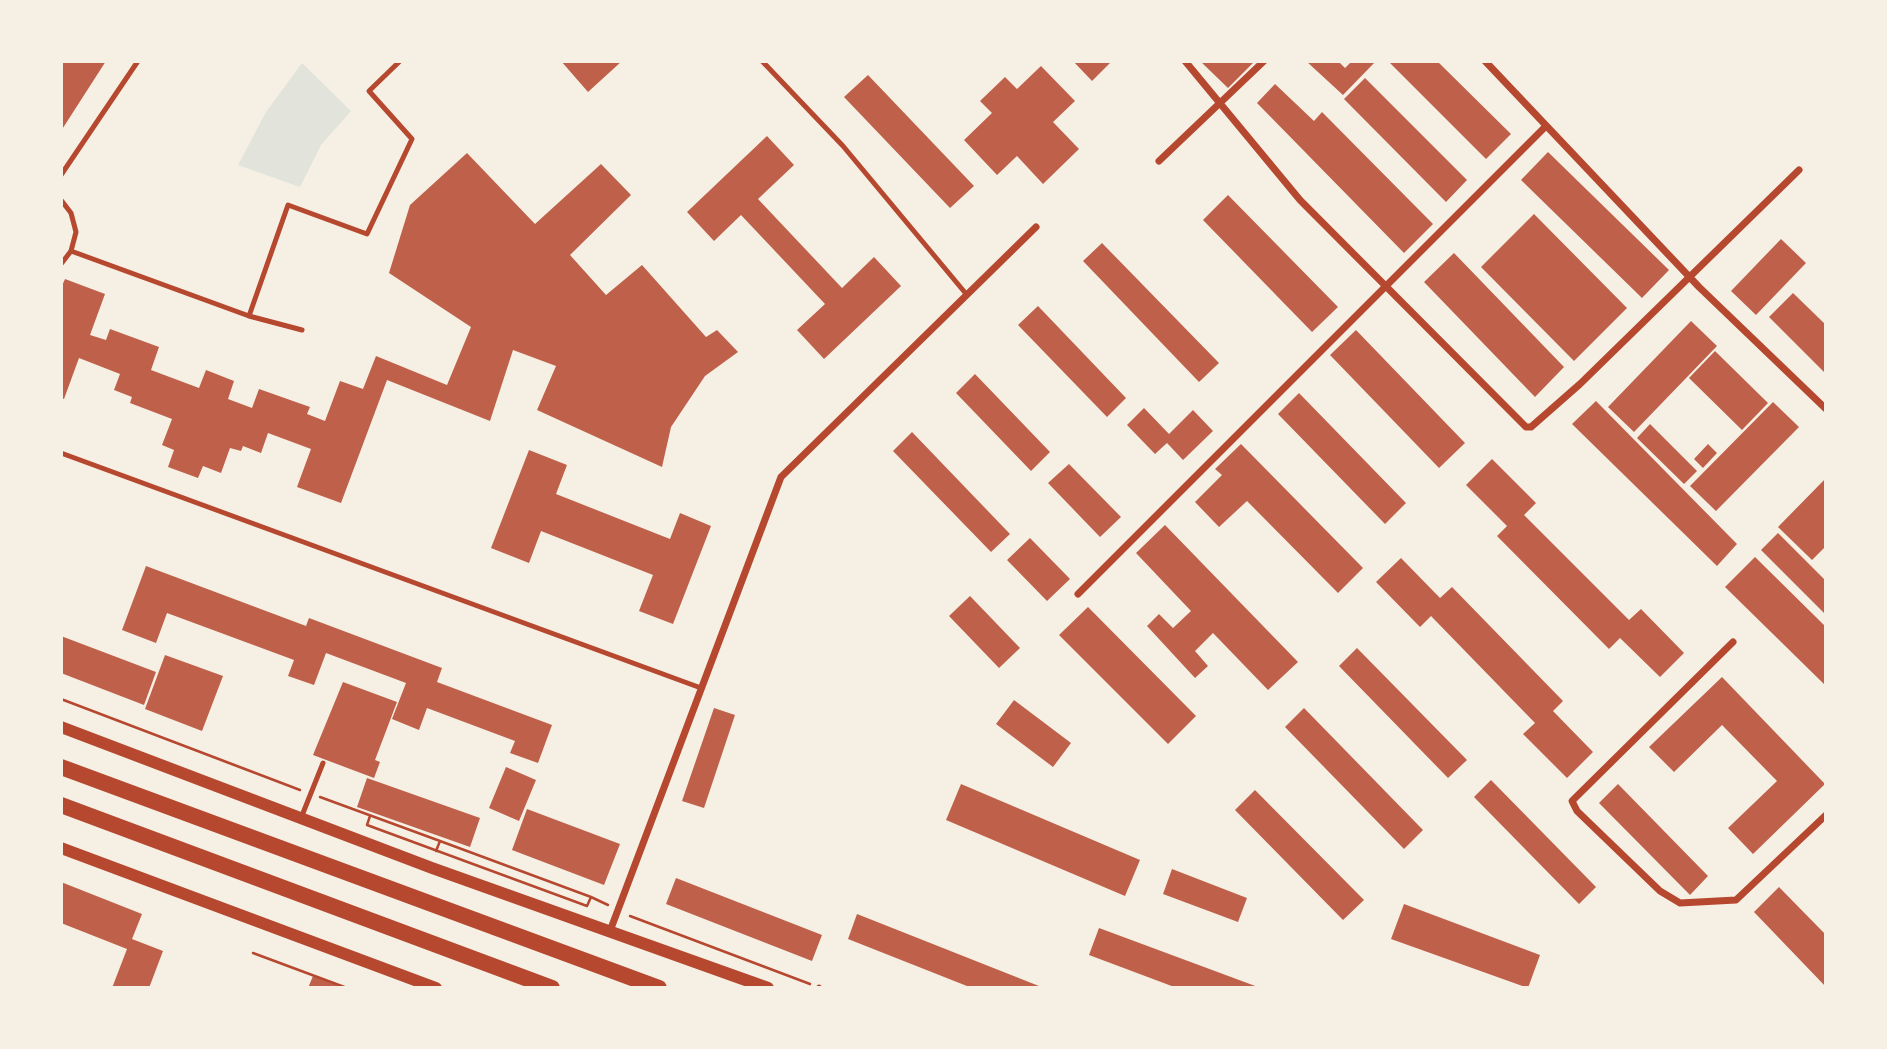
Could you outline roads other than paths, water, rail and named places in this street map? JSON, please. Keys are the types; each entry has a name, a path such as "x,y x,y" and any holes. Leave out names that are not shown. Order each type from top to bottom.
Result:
{"highway":[{"path":"61,767 659,988"},
{"path":"61,805 552,988"}],"street":[{"path":"1185,61 1300,200 1526,427 1531,427 1580,384 1800,170"},
{"path":"1159,161 1264,61"},
{"path":"1487,62 1689,277 1826,409"},
{"path":"1077,594 1546,126"},
{"path":"610,931 780,477 1036,227"},
{"path":"1733,642 1572,801 1577,811 1660,891 1680,903 1736,900 1826,816"},
{"path":"61,727 301,818 768,988"},
{"path":"61,848 436,988"}],"lane":[{"path":"61,175 138,61"},
{"path":"249,316 288,205 367,234 412,139 369,91 400,61"},
{"path":"762,61 843,146 967,295"},
{"path":"61,200 74,222 71,251 61,264"},
{"path":"71,251 249,316 302,330"},
{"path":"61,454 701,688"},
{"path":"301,818 323,763"}]}
